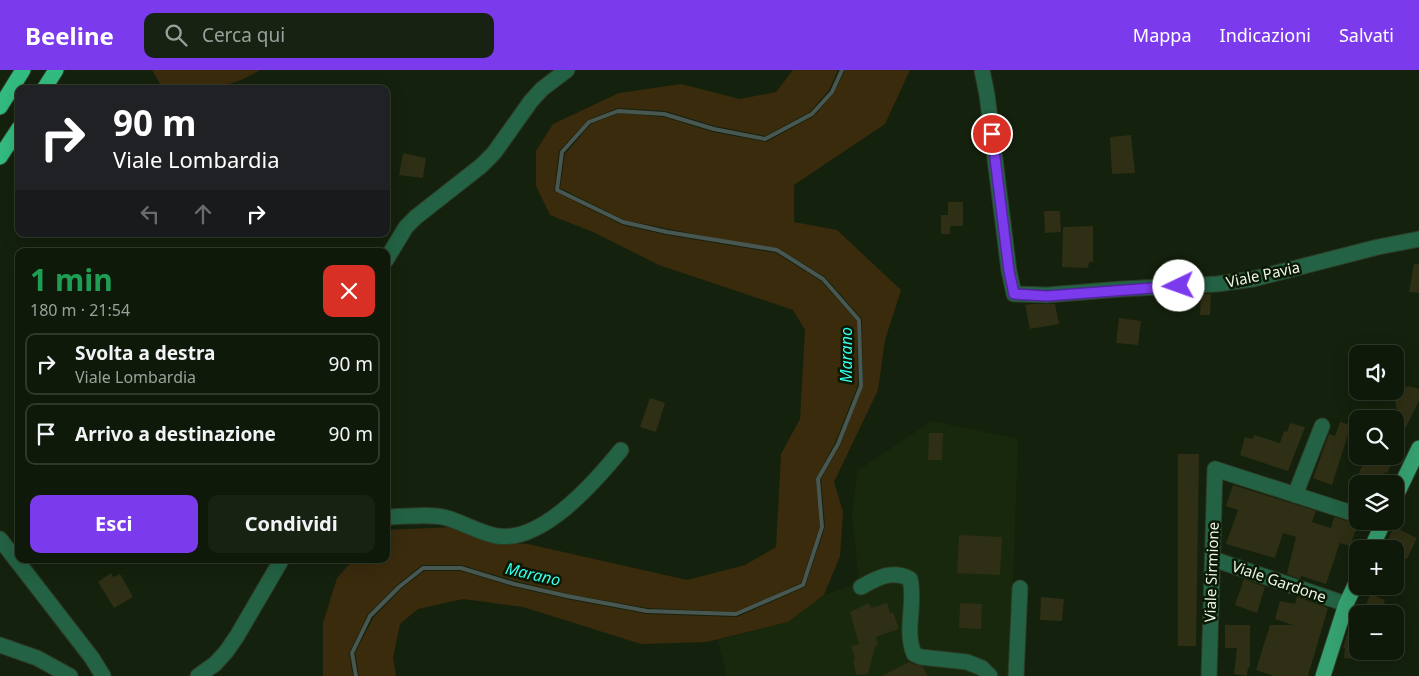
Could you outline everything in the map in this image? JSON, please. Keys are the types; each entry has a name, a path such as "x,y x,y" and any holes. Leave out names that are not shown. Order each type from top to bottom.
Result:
{"highway":[{"path":"0,107 23,70"},
{"path":"47,85 56,70"},
{"path":"0,157 15,134"}],"main road":[{"path":"1404,479 1419,448"},
{"path":"1322,676 1350,595"}],"street":[{"path":"390,253 406,227 481,166 494,153 531,101 542,89 567,70"},
{"name":"Viale Pavia","path":"982,70 987,95 1009,271 1014,294 1047,296 1121,289 1217,284 1253,279 1419,239"},
{"path":"1322,426 1295,494 1349,512"},
{"path":"390,517 445,517 498,536 518,536 537,529 554,518 601,475 621,450"},
{"name":"Viale Sirmione","path":"1209,676 1215,469 1295,494"},
{"path":"0,539 15,558"},
{"name":"Viale Gardone","path":"1212,559 1346,604"},
{"path":"19,563 92,658 103,676"},
{"path":"198,676 216,664 226,652 280,563"},
{"path":"862,587 873,580 889,574 902,575 910,580 913,592 908,630 910,645 914,654 921,657 967,662 982,668 990,676"},
{"path":"1016,676 1020,588"},
{"path":"0,644 37,658 70,676"}],"shaded area":[{"path":"152,70 260,70 236,82 224,85 160,84"},
{"path":"793,70 838,70 829,90 810,112 765,136 715,126 665,111 618,108 588,120 559,151 554,191 622,225 667,235 776,253 821,281 857,321 858,385 835,443 816,478 820,526 801,583 736,612 647,608 568,594 461,565 422,565 397,585 368,614 349,653 353,676 323,676 323,623 337,578 350,563 390,563 390,530 453,527 485,541 528,544 687,580 745,565 776,547 781,454 800,419 805,330 793,310 659,265 593,232 550,215 536,186 536,151 553,124 619,93 681,84 740,99 776,92"},
{"path":"845,70 910,70 885,124 794,185 794,222 837,230 901,290 885,340 878,390 834,482 843,512 840,556 824,595 788,622 707,642 641,644 523,607 463,599 418,609 400,624 393,658 396,676 359,676 355,653 373,618 401,589 424,571 461,571 514,587 647,614 737,617 805,587 825,527 821,479 840,445 863,386 862,319 825,277 778,248 739,243 624,220 560,188 565,154 591,124 619,113 664,117 713,132 766,142 814,116 834,93"},
{"path":"932,421 1018,439 1010,676 997,676 984,664 969,657 917,651 913,630 917,591 914,576 904,570 888,570 859,583 852,514 857,471"},
{"path":"890,580 901,580 905,583 907,592 903,630 904,646 909,658 919,663 966,668 982,676 726,676 718,640 788,622 824,595 859,583 864,592"}],"building":[{"path":"1131,135 1135,173 1112,174 1110,137"},
{"path":"403,153 426,158 423,178 399,175"},
{"path":"948,202 963,202 963,226 950,226 950,234 941,234 941,215 948,215"},
{"path":"1044,211 1060,211 1061,232 1045,233"},
{"path":"1093,226 1093,262 1089,262 1088,268 1062,267 1063,227"},
{"path":"1414,264 1419,264 1419,293 1409,292"},
{"path":"1201,294 1211,294 1210,315 1200,315"},
{"path":"1055,304 1059,324 1030,329 1025,305"},
{"path":"1119,318 1141,321 1138,345 1116,343"},
{"path":"1409,386 1419,389 1419,401 1404,431 1404,410 1397,410 1395,400 1404,400 1404,388"},
{"path":"650,398 665,403 656,432 640,427"},
{"path":"1340,422 1349,424 1349,431 1332,485 1313,478 1329,434 1335,436"},
{"path":"1290,423 1305,427 1288,471 1240,455 1245,437 1252,439 1254,435 1280,443 1284,431 1287,432"},
{"path":"929,433 943,433 942,460 928,460"},
{"path":"1178,454 1199,454 1196,646 1178,646"},
{"path":"1363,465 1391,465 1384,475 1359,475"},
{"path":"1233,485 1316,511 1312,522 1331,528 1334,517 1349,521 1349,530 1356,530 1352,540 1349,540 1349,546 1340,543 1326,584 1301,576 1300,579 1287,574 1296,537 1283,533 1275,558 1226,544 1238,510 1226,506"},
{"path":"1392,530 1400,530 1417,538 1407,559 1404,558 1404,540 1388,540"},
{"path":"959,535 1002,537 1000,575 957,573"},
{"path":"111,573 113,577 120,574 133,597 114,608 98,582"},
{"path":"1244,579 1265,587 1257,613 1235,605"},
{"path":"1370,595 1385,600 1383,605 1366,605"},
{"path":"1041,597 1064,599 1062,621 1040,620"},
{"path":"1297,597 1328,608 1308,676 1274,676 1256,670 1270,625 1293,625 1275,619 1280,601 1295,604"},
{"path":"869,603 871,608 887,603 890,613 893,612 899,629 876,637 878,645 875,646 868,674 856,675 853,659 855,659 851,646 859,644 850,612"},
{"path":"960,603 982,604 981,629 959,628"},
{"path":"1225,625 1250,625 1250,668 1248,667 1247,676 1234,674 1237,648 1225,648"},
{"path":"1349,628 1349,658 1344,658 1345,648 1343,648"},
{"path":"909,662 923,667 928,676 882,676"}],"waterway":[{"name":"Marano","path":"356,676 352,653 370,616 399,587 423,568 461,568 514,584 647,611 736,614 803,585 822,527 818,479 838,444 861,386 859,320 823,279 777,250 667,232 623,222 557,190 562,152 589,122 618,111 664,114 714,129 765,139 812,114 832,92 842,70"}],"route":[{"path":"992,134 1009,271 1014,294 1047,296 1179,286"}]}
